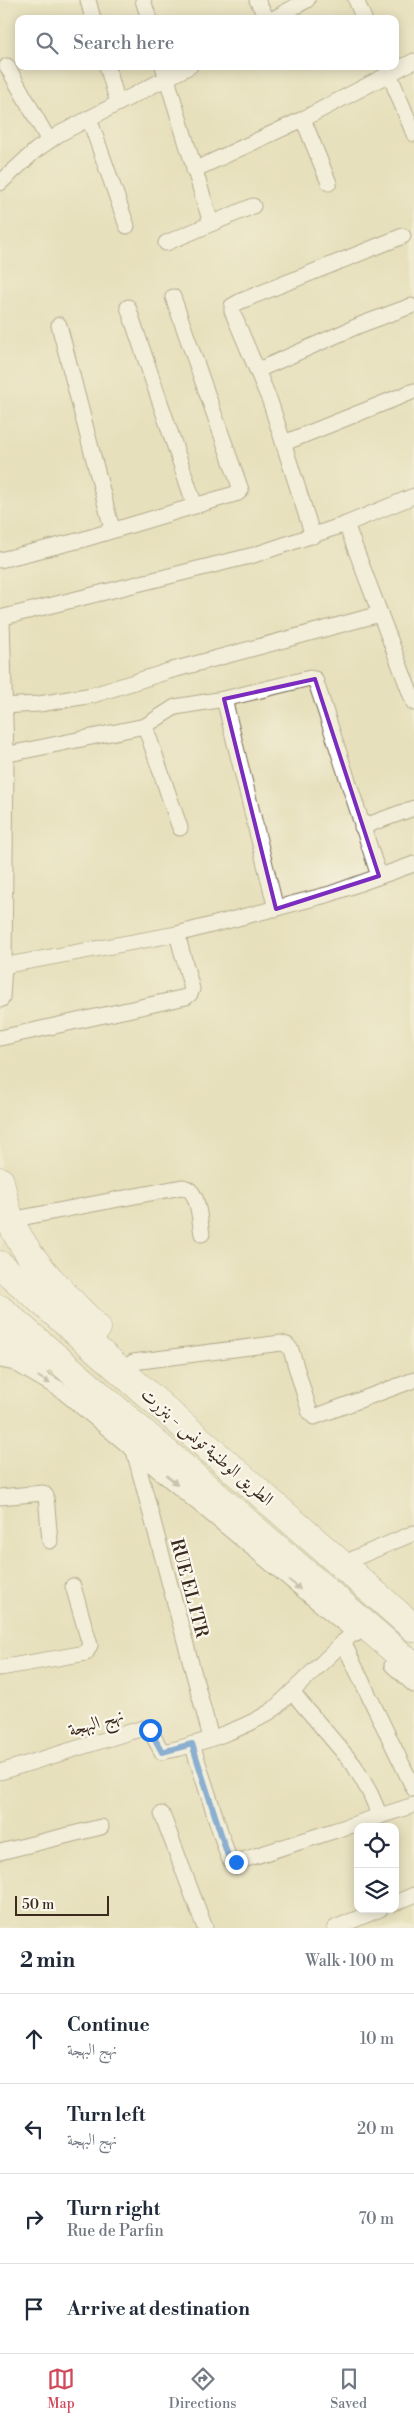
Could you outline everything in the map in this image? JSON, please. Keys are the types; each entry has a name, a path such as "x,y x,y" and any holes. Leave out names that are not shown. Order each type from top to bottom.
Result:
{"highway":[{"path":"0,1181 10,1220 50,1280 112,1344"},
{"path":"0,1247 354,1558 414,1607"},
{"name":"الطريق الوطنية تونس - بنزرت","path":"0,1265 414,1649"},
{"name":"الطريق الوطنية تونس - بنزرت","path":"0,1288 414,1628"},
{"path":"0,1309 414,1666"},
{"path":"0,1339 19,1345 78,1385 94,1390"}],"street":[{"path":"88,0 92,15"},
{"path":"143,0 148,15"},
{"path":"257,0 265,15"},
{"path":"280,15 307,0"},
{"path":"356,0 362,15"},
{"path":"399,66 414,61"},
{"path":"7,66 49,141"},
{"path":"108,70 118,103"},
{"path":"194,170 303,119 388,70 414,134"},
{"path":"0,182 49,141 118,103 165,73 211,223"},
{"path":"89,118 126,226"},
{"path":"303,119 329,183"},
{"path":"166,243 254,206"},
{"path":"313,536 284,443 258,370 232,311 232,306 235,303 403,236"},
{"path":"0,560 81,540 112,529 238,493 240,490 173,298"},
{"path":"258,370 360,325 411,306"},
{"path":"128,307 195,506"},
{"path":"59,325 112,529"},
{"path":"284,443 414,391"},
{"path":"0,998 4,755 1,706 0,619 193,572 313,536 414,496"},
{"path":"346,524 414,703"},
{"path":"1,706 39,704 93,695 169,671 380,614"},
{"path":"4,755 145,726 175,707 224,699 315,678 379,876"},
{"path":"224,699 276,909"},
{"path":"145,726 180,828"},
{"path":"362,827 414,808"},
{"path":"2,966 177,934 330,894 414,864"},
{"path":"0,1038 186,997 192,989 177,934"},
{"path":"10,1220 187,1187 194,1193 202,1234"},
{"path":"133,1362 281,1344 287,1345 310,1413 314,1416 414,1380"},
{"path":"0,1360 15,1363 62,1390 133,1447 312,1600 348,1637 414,1685"},
{"name":"RUE EL ITR","path":"133,1447 211,1738"},
{"path":"0,1497 43,1493 46,1496 50,1541"},
{"path":"354,1558 414,1533"},
{"path":"0,1668 89,1651 90,1645 73,1586"},
{"path":"348,1637 293,1693 264,1717 192,1744 230,1860 242,1861 414,1805"},
{"path":"348,1637 414,1789"},
{"path":"293,1693 354,1765 370,1793 380,1816"},
{"name":"نهج البهجة","path":"0,1772 143,1728 150,1730 162,1752 192,1744"},
{"path":"162,1814 206,1928"},
{"path":"0,1852 101,1827"},
{"path":"399,1901 414,1895"},
{"path":"335,1928 371,1913"}],"highlighted area":[{"path":"315,679 379,876 276,909 224,699"}],"route":[{"path":"150,1730 158,1748 162,1752 192,1744 228,1856 230,1860 236,1862"}]}
